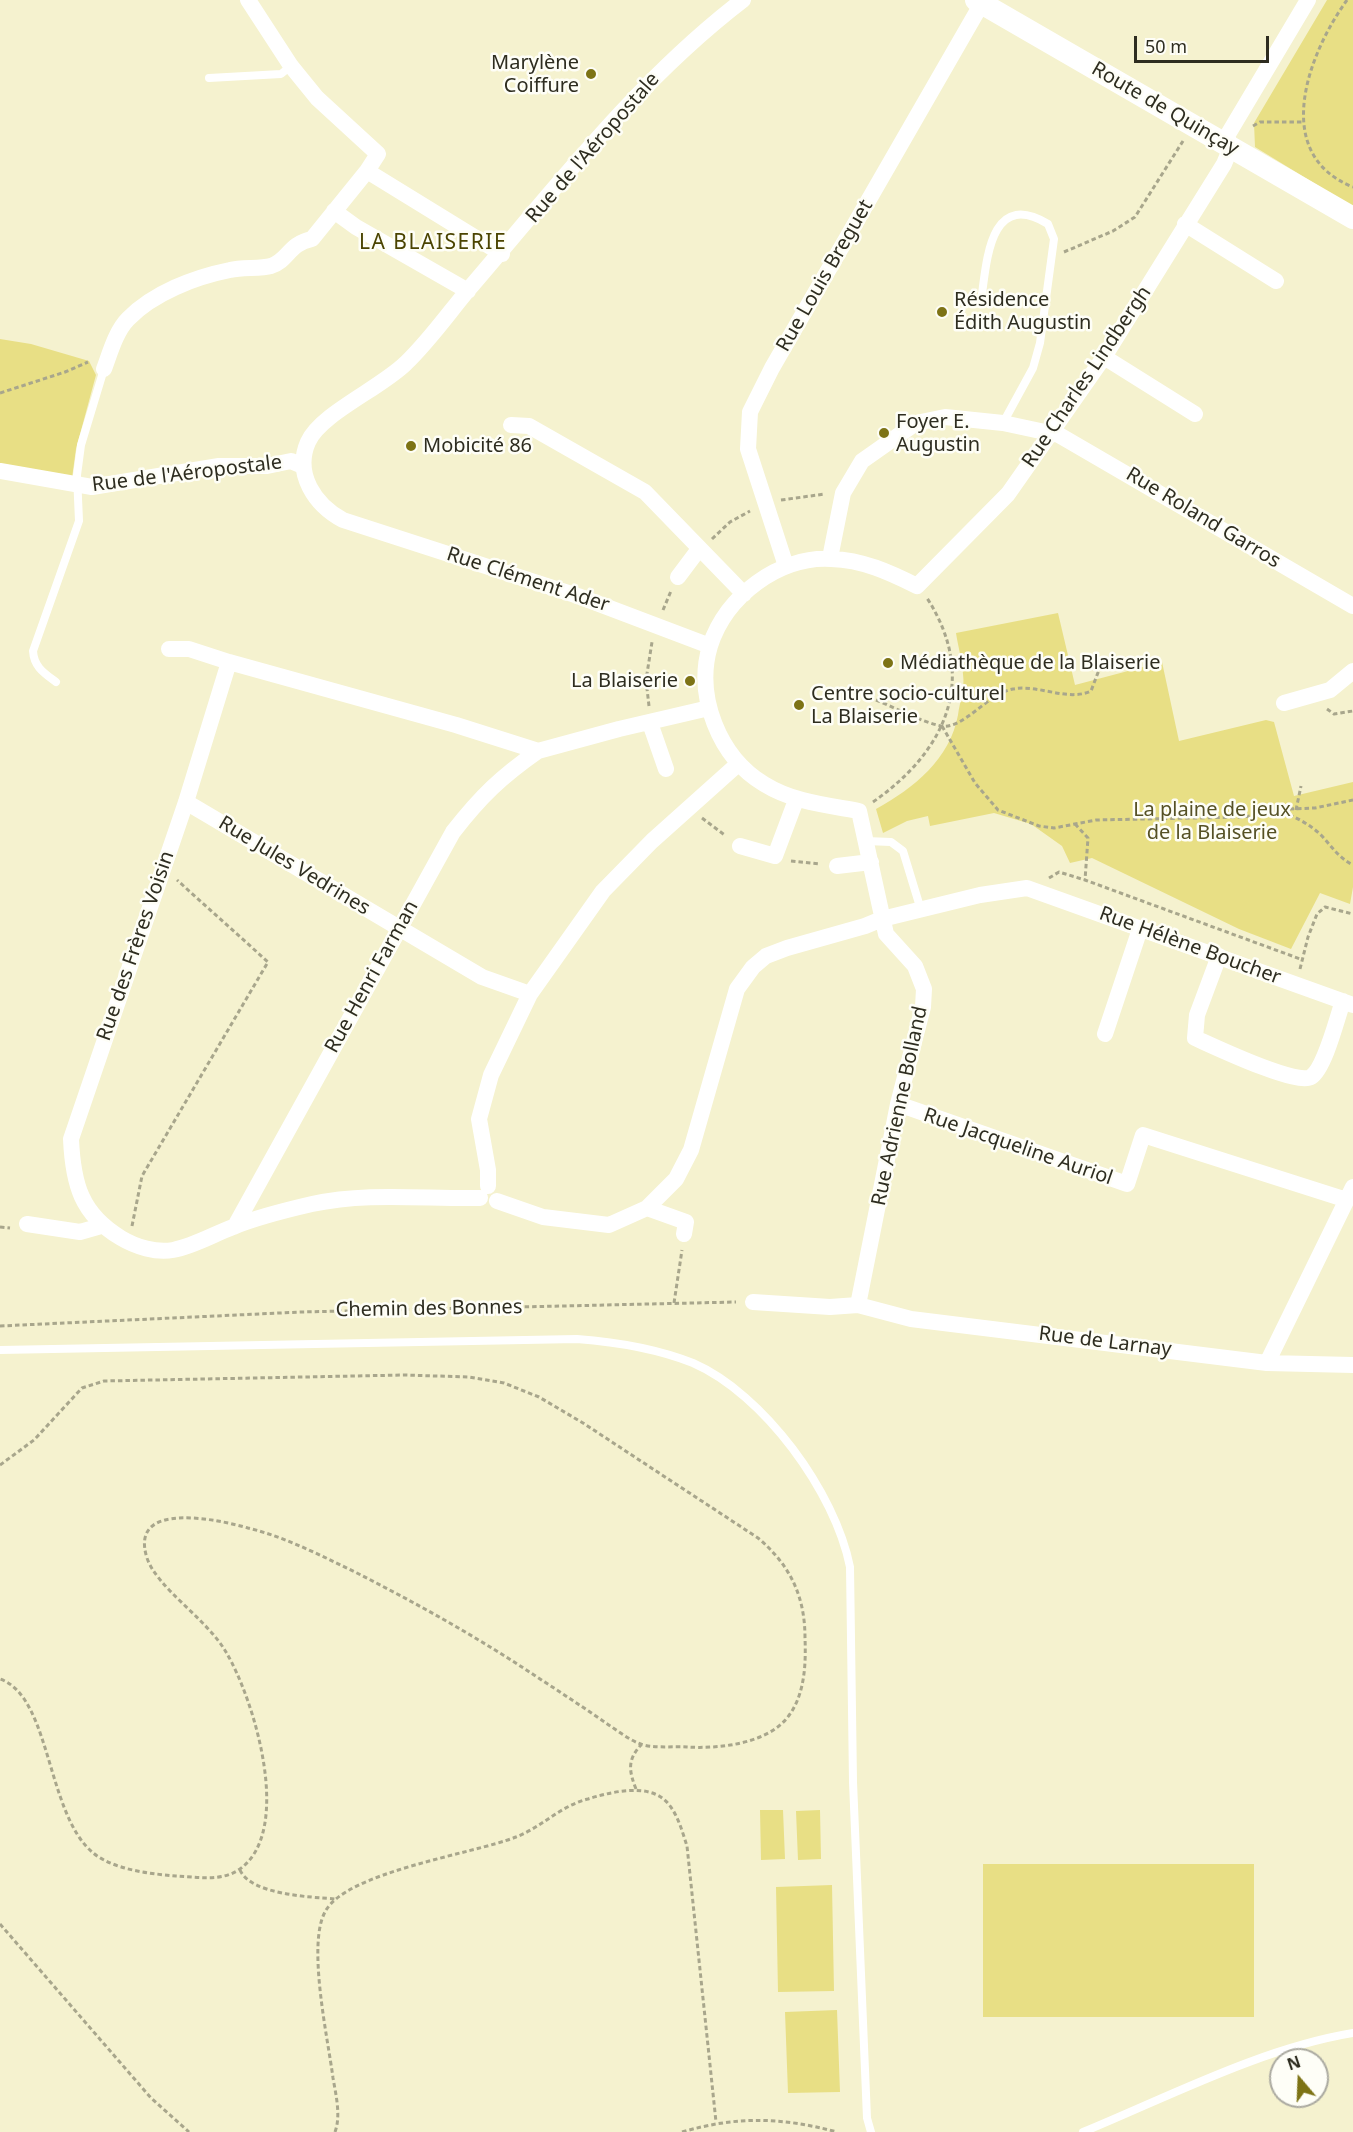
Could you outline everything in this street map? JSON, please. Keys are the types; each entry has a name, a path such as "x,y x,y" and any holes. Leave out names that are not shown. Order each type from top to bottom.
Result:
{"street":[{"path":"104,369 126,320 147,304 192,279 229,270 271,266 285,257 298,242 312,239 378,154 317,98 291,66 248,0"},
{"name":"Rue de l'Aéropostale","path":"0,471 92,487 219,466 267,466 291,461 303,466 308,441 320,423 363,397 405,364 502,254 564,178 672,59 742,0"},
{"name":"Rue Charles Lindbergh","path":"917,586 1008,494 1104,357 1224,164 1231,147 1227,136 1308,0"},
{"name":"Route de Quinçay","path":"979,1 1353,218"},
{"name":"Rue Louis Breguet","path":"786,566 748,448 750,412 772,368 979,1"},
{"path":"367,171 502,254"},
{"path":"334,211 468,291"},
{"path":"1185,224 1276,281"},
{"path":"1104,357 1195,414"},
{"name":"Rue Roland Garros","path":"830,558 843,493 862,461 916,423 945,417 1003,423 1040,432 1052,432 1103,458 1353,606"},
{"path":"511,425 530,426 645,492 744,594"},
{"name":"Rue Clément Ader","path":"303,466 308,484 318,502 343,520 494,567 657,624 710,646"},
{"path":"678,577 699,549"},
{"path":"859,811 796,800 763,783 738,764 721,738 709,708 706,678 710,646 727,615 744,594 757,581 786,566 830,558 881,568 917,586"},
{"path":"169,649 189,649 423,715 538,752 619,729 709,708"},
{"name":"Rue des Frères Voisin","path":"229,662 186,802 70,1139 77,1187 85,1205 101,1226 139,1248 172,1250 235,1226 313,1204 388,1195 435,1198 484,1192 487,1206 497,1201 543,1217 609,1225 647,1208 676,1179 691,1150 737,989 753,967 766,956 882,919 1035,890"},
{"path":"1284,703 1330,690 1353,671"},
{"path":"650,723 666,769"},
{"name":"Rue Henri Farman","path":"235,1226 393,945 398,929 453,832 481,796 503,776 538,752"},
{"path":"484,1192 488,1170 479,1119 491,1075 530,994 603,891 652,841 738,764"},
{"path":"740,846 775,856 796,800"},
{"name":"Rue Jules Vedrines","path":"186,802 482,977 530,994"},
{"name":"Rue Adrienne Bolland","path":"858,1305 898,1104 923,1007 924,989 915,966 886,934 859,811"},
{"path":"837,866 871,862"},
{"name":"Rue Hélène Boucher","path":"1035,890 1348,1003"},
{"path":"1105,1034 1140,929"},
{"path":"1219,956 1197,1015 1195,1038 1278,1072 1301,1080 1311,1077 1319,1068 1348,1003"},
{"name":"Rue Jacqueline Auriol","path":"898,1104 1127,1184 1143,1135 1350,1193"},
{"path":"1267,1363 1350,1193"},
{"path":"647,1208 686,1222 684,1234"},
{"path":"27,1224 80,1232 101,1226"},
{"path":"753,1302 830,1307 858,1305"},
{"name":"Rue de Larnay","path":"858,1305 911,1319 1267,1363 1353,1365"}],"lane":[{"path":"209,78 281,74 291,66"},
{"path":"982,294 992,237 1004,219 1014,216 1031,216 1048,224 1054,239 1053,256 1033,368 1003,423"},
{"path":"56,682 39,669 33,660 33,651 76,535 79,521 78,485 81,445 104,369"},
{"path":"866,841 891,842 903,851 921,910"},
{"path":"0,1350 577,1339 636,1346 686,1361 725,1383 751,1404 777,1428 813,1480 832,1513 845,1543 850,1567 857,1924 867,2118 870,2132"},
{"path":"1083,2132 1272,2054 1329,2037 1353,2033"}],"path":[{"path":"1347,0 1315,56 1306,88 1303,133 1310,151 1331,176 1353,188"},
{"path":"1247,130 1260,122 1304,122"},
{"path":"1053,256 1113,231 1135,217 1192,126"},
{"path":"0,393 54,376 89,361"},
{"path":"650,723 646,680 657,624 678,577"},
{"path":"859,811 891,789 921,760 949,712 954,681 953,658 935,609 917,586"},
{"path":"876,700 942,726 957,724 987,700 1014,688 1035,688 1083,695 1091,691 1099,670"},
{"path":"1334,714 1353,711"},
{"path":"942,726 975,783 998,810 1038,826 1054,828 1096,820 1244,817 1353,800"},
{"path":"1296,810 1301,786"},
{"path":"1280,811 1302,821 1321,836 1343,861 1353,865"},
{"path":"1074,824 1088,838 1084,880"},
{"path":"775,856 837,866"},
{"path":"128,1243 142,1176 268,962 163,868"},
{"path":"1035,890 1050,876 1059,872 1303,960"},
{"path":"1296,984 1317,914 1325,907 1353,914"},
{"path":"674,1303 684,1234"},
{"name":"Chemin des Bonnes","path":"0,1326 301,1312 753,1302"},
{"path":"0,1465 34,1440 82,1388 104,1381 469,1377 504,1383 539,1397 758,1538 776,1553 791,1574 801,1597 806,1628 806,1663 800,1694 787,1718 769,1732 741,1743 703,1748 641,1745 525,1669 433,1614 304,1546 248,1527 190,1517 165,1518 153,1525 146,1537 145,1553 153,1570 204,1621 226,1652 245,1691 262,1751 268,1813 257,1850 240,1870 217,1878 152,1874 102,1860 78,1839 27,1702 8,1682 0,1679"},
{"path":"636,1790 629,1765 633,1753 641,1745"},
{"path":"335,2132 338,2125 336,2095 317,1940 325,1912 336,1899 364,1881 517,1837 566,1806 589,1798 636,1790 656,1794 669,1805 679,1822 687,1846 716,2122"},
{"path":"240,1870 243,1878 252,1884 287,1893 336,1899"},
{"path":"0,1924 151,2098 189,2132"},
{"path":"682,2132 716,2122 776,2119 837,2132"}],"green space":[{"path":"1327,0 1353,0 1353,207 1255,147 1254,123"},
{"path":"0,339 31,344 89,361 96,375 76,449 72,478 0,465"},
{"name":"La plaine de jeux de la Blaiserie","path":"1058,613 1075,685 1162,662 1179,741 1266,720 1274,722 1294,796 1353,782 1353,887 1350,904 1320,893 1291,949 1239,929 1092,858 1070,863 1062,846 1031,824 994,813 930,826 928,816 907,821 883,833 876,809 904,792 928,771 939,759 954,731 963,685 962,664 956,633"},
{"path":"760,1810 783,1810 785,1859 761,1860"},
{"path":"820,1810 821,1859 798,1860 796,1811"},
{"path":"983,1864 1254,1864 1254,2017 983,2017"},
{"path":"832,1885 834,1991 778,1992 776,1887"},
{"path":"837,2010 840,2092 788,2093 785,2012"}],"place":[{"name":"Marylène Coiffure","path":"591,74"},
{"name":"Résidence Édith Augustin","path":"942,312"},
{"name":"Foyer E. Augustin","path":"884,433"},
{"name":"Mobicité 86","path":"411,446"},
{"name":"Médiathèque de la Blaiserie","path":"888,663"},
{"name":"La Blaiserie","path":"690,681"},
{"name":"Centre socio-culturel La Blaiserie","path":"799,705"}],"district":[{"name":"LA BLAISERIE","path":"433,243"}]}
